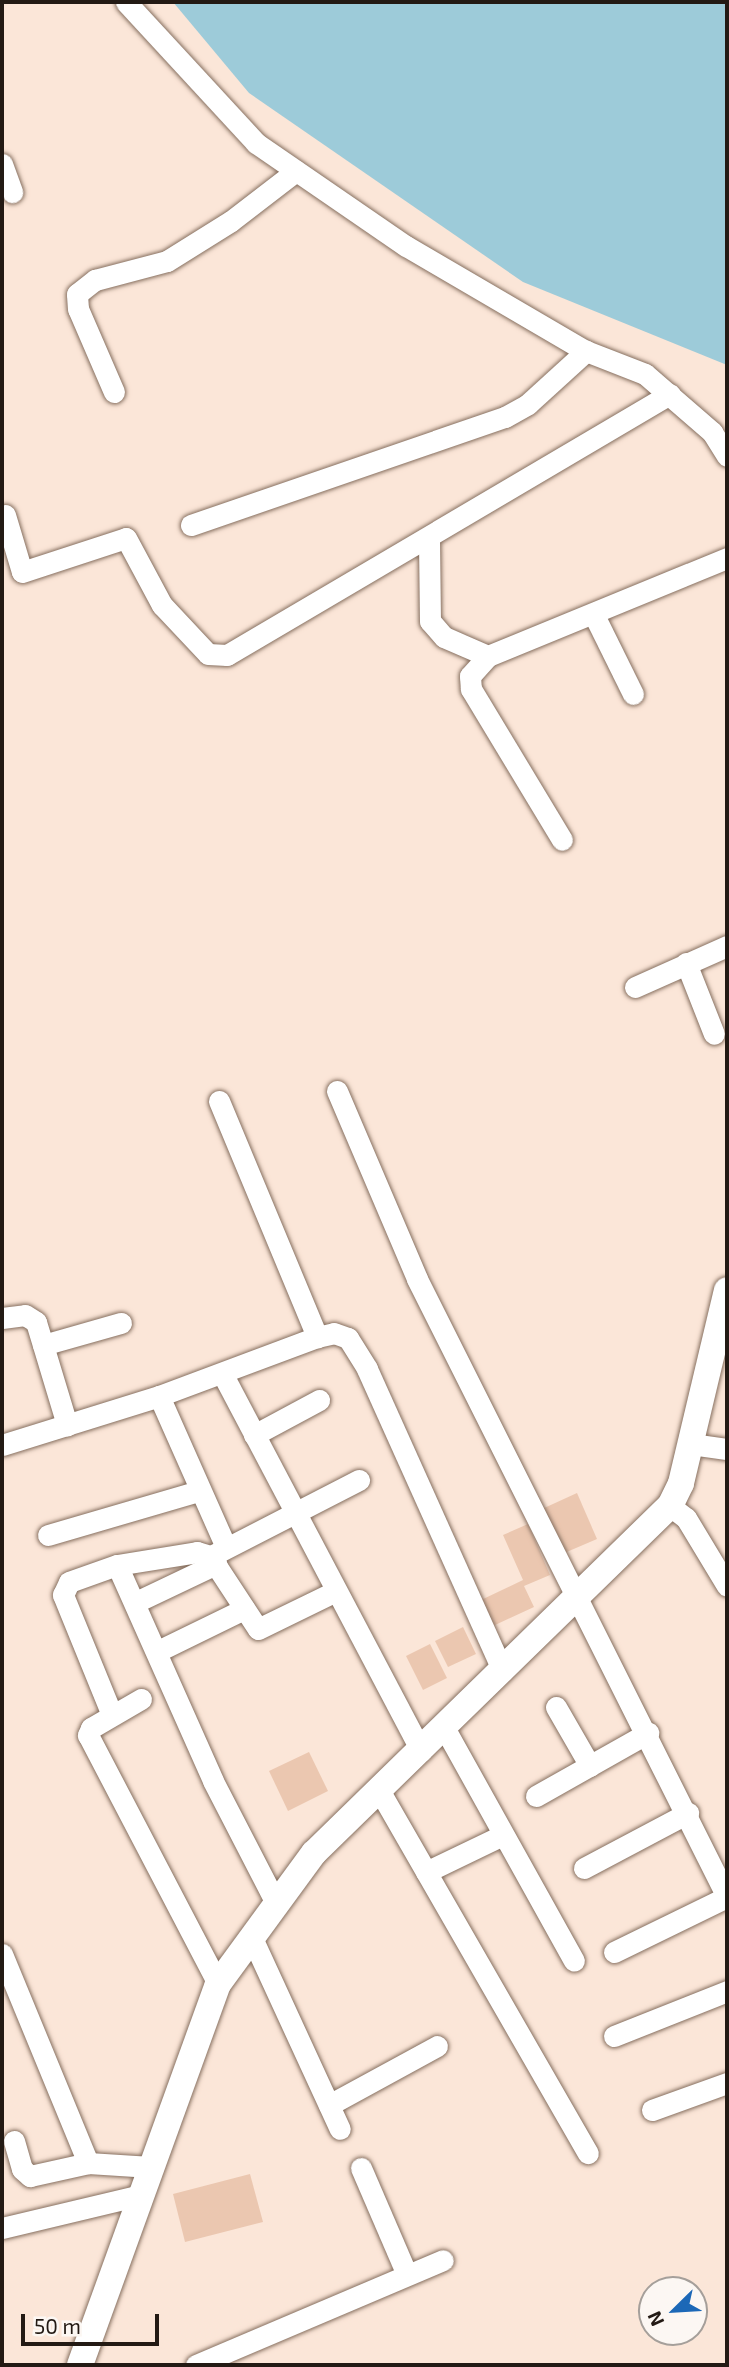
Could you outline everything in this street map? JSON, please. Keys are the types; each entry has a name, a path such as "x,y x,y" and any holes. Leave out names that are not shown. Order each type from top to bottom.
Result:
{"main road":[{"path":"80,2365 218,1984 314,1853 445,1729 670,1506 720,1347 727,1290"}],"street":[{"path":"126,2 248,135 406,246 586,351 633,367 670,394 712,432 727,456"},
{"path":"2,164 12,192"},
{"path":"114,392 78,309 76,294 95,280 167,261 230,221 296,171"},
{"path":"191,524 505,417 528,404 586,351"},
{"path":"5,515 22,572 126,538 162,605 208,654 227,655 429,540 670,394"},
{"path":"429,540 430,621 444,637 488,656"},
{"path":"562,840 471,689 470,676 488,656 594,615 727,558"},
{"path":"594,615 633,694"},
{"path":"635,987 727,946"},
{"path":"686,963 714,1034"},
{"path":"337,1091 417,1279 648,1733 727,1897 614,1952"},
{"path":"219,1101 317,1337"},
{"path":"2,1318 25,1315 36,1322 67,1424"},
{"path":"43,1345 121,1323"},
{"path":"2,1445 159,1396 334,1333 355,1345 503,1671"},
{"path":"223,1374 421,1751"},
{"path":"159,1396 198,1491 217,1556 244,1609 258,1629 268,1627 337,1591"},
{"path":"254,1435 320,1400"},
{"path":"691,1444 727,1449"},
{"path":"136,1602 294,1511 359,1480"},
{"path":"48,1535 198,1491"},
{"path":"670,1506 686,1518 727,1586"},
{"path":"113,1715 63,1595 69,1582 117,1565 183,1552 217,1556"},
{"path":"117,1565 158,1651 213,1781 277,1905"},
{"path":"158,1651 244,1609"},
{"path":"141,1699 91,1728 90,1742 218,1984"},
{"path":"556,1707 590,1766"},
{"path":"445,1729 574,1961"},
{"path":"536,1796 648,1733"},
{"path":"379,1790 588,2153"},
{"path":"584,1868 688,1813"},
{"path":"426,1872 503,1835"},
{"path":"252,1938 340,2129"},
{"path":"2,1954 88,2163"},
{"path":"614,2036 727,1991"},
{"path":"329,2105 437,2046"},
{"path":"652,2110 727,2082"},
{"path":"14,2141 22,2169 30,2176 88,2163 151,2167"},
{"path":"361,2168 407,2275"},
{"path":"2,2228 141,2195"},
{"path":"196,2365 443,2260"}],"water":[{"path":"173,2 727,2 727,365 523,282 249,93"}],"building":[{"path":"577,1493 597,1539 562,1554 542,1509"},
{"path":"528,1524 550,1575 524,1586 534,1607 493,1626 481,1600 523,1580 503,1535"},
{"path":"463,1627 476,1654 448,1667 435,1641"},
{"path":"430,1644 447,1678 423,1690 406,1656"},
{"path":"309,1752 328,1791 288,1811 269,1771"},
{"path":"250,2174 263,2222 185,2242 173,2194"}]}
